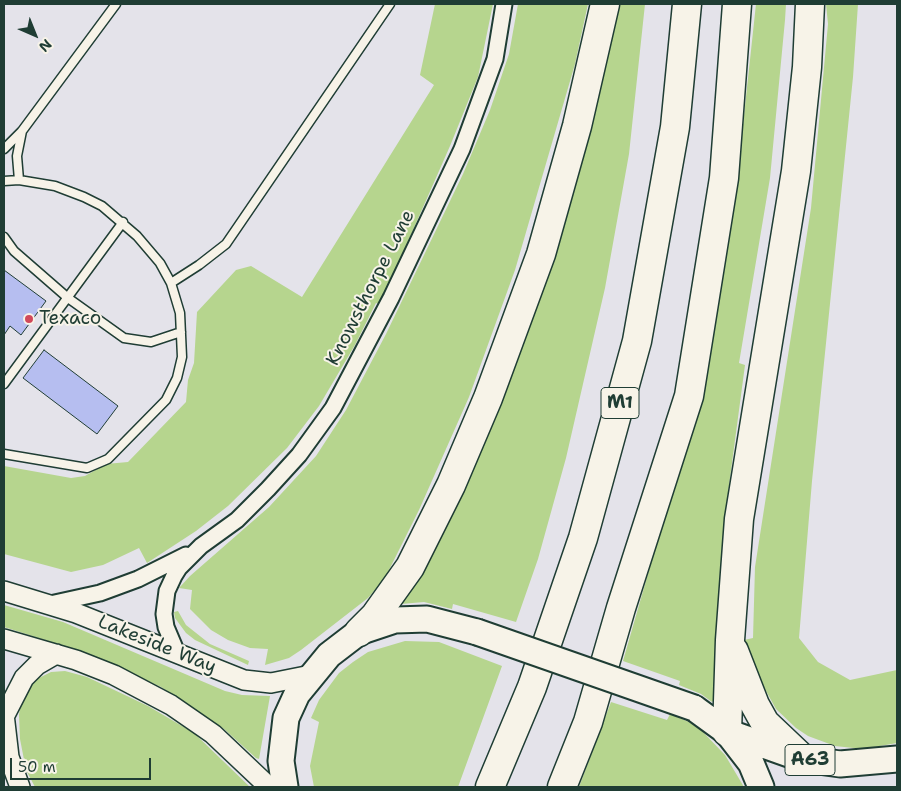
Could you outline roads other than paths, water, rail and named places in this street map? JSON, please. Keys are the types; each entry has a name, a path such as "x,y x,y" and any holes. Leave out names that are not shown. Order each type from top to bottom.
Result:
{"highway":[{"path":"285,787 281,761 283,729 297,694 329,655 359,632 375,616 410,567 451,485 488,398 541,254 577,126 605,4"},
{"name":"M1","path":"490,787 532,687 583,538 637,341 675,127 687,4"},
{"path":"562,787 588,722 621,608 689,396 724,178 737,4"},
{"path":"727,732 730,640 739,519 796,171 807,67 810,4"},
{"path":"359,632 395,620 427,620 477,632 694,708 727,732 751,763 761,787"},
{"path":"730,640 745,681 765,723 803,760"},
{"name":"A63","path":"727,732 803,760 840,764 897,759"}],"street":[{"name":"Knowsthorpe Lane","path":"50,604 91,596 138,579 201,546 237,520 268,490 299,455 333,408 391,298 462,149 495,59 504,4"},
{"name":"Knowsthorpe Lane","path":"177,653 166,626 165,602 179,568 201,546"},
{"name":"Lakeside Way","path":"4,591 50,604 244,680 271,683 311,675"},
{"path":"4,639 56,654 114,675 171,705 213,734 269,787"},
{"path":"20,787 9,757 4,716 24,678 38,665 56,654"}],"lane":[{"path":"4,149 22,131 116,4"},
{"path":"171,283 199,266 226,244 390,4"},
{"path":"19,180 17,156 22,131"},
{"path":"4,181 19,180 55,186 102,206 123,222 160,263 171,283 180,313 182,357 177,378 166,400 108,459 87,468 4,454"},
{"path":"4,384 123,222"},
{"path":"4,237 14,251 68,298 124,338 151,342 181,332"}],"place":[{"name":"Texaco","path":"29,319"}]}
